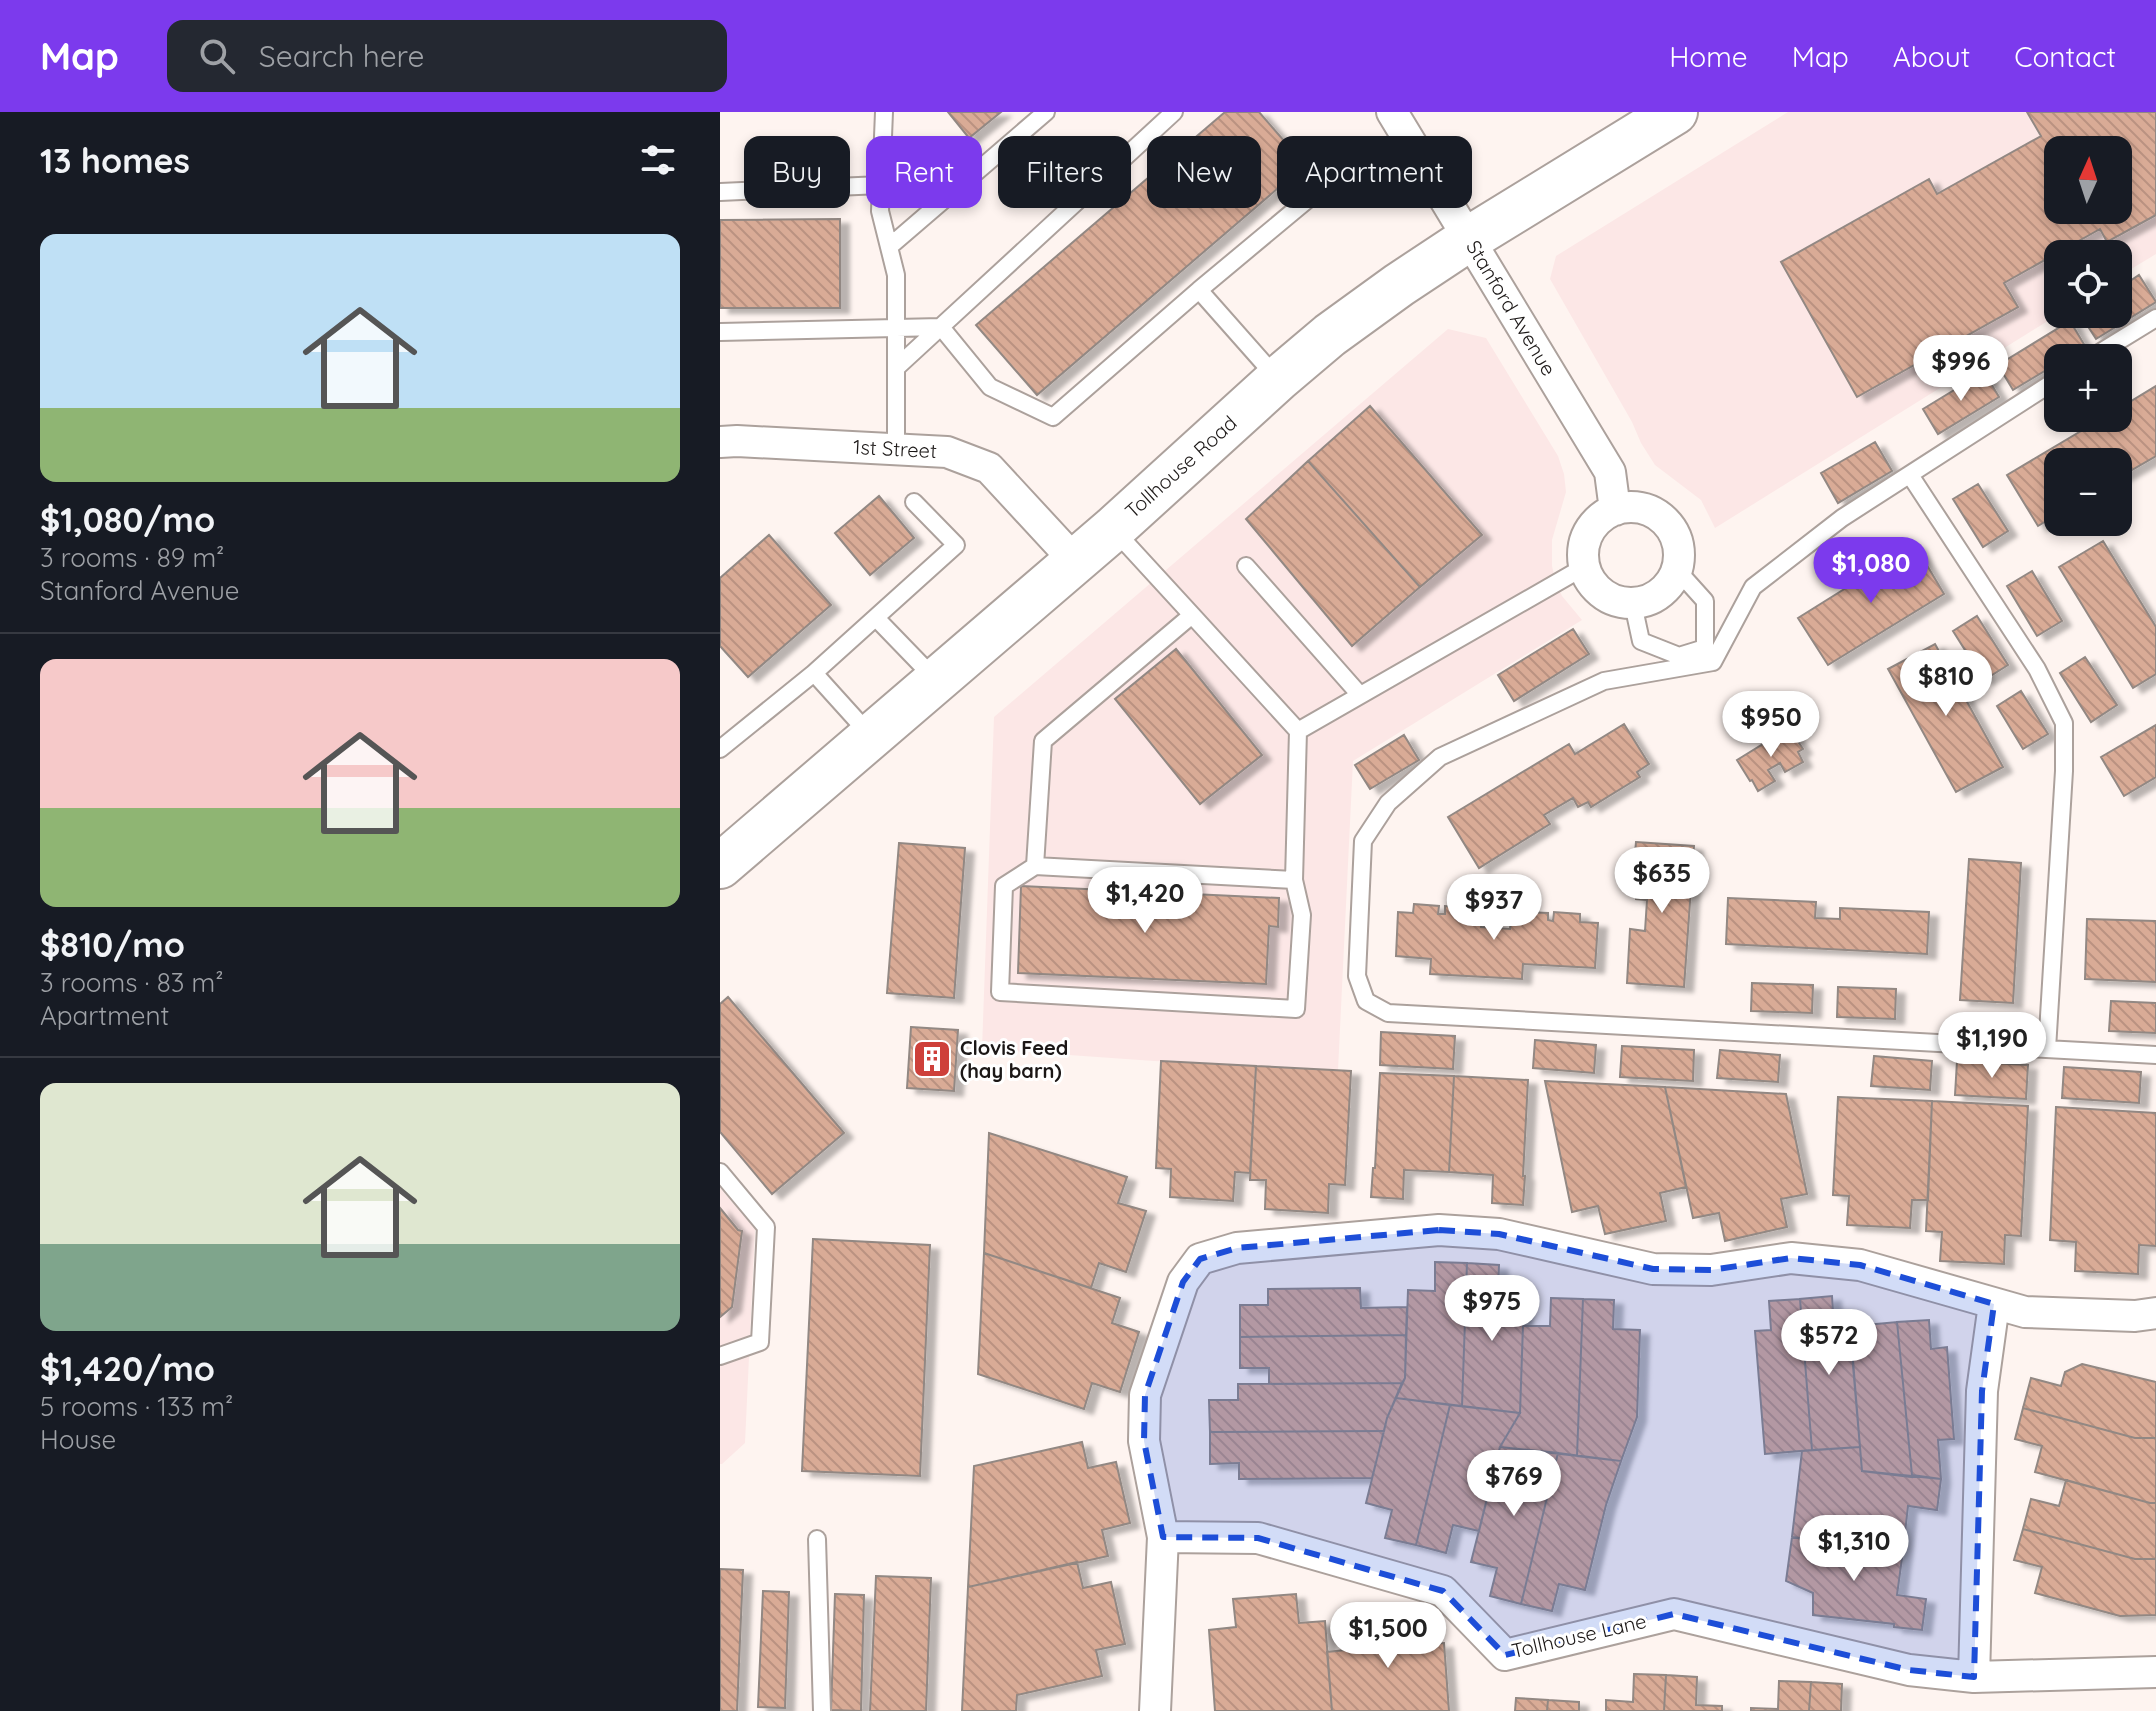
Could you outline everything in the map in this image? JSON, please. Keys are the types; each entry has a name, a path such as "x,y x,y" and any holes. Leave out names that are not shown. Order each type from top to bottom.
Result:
{"street":[{"name":"Stanford Avenue","path":"1392,112 1610,472 1615,510"},
{"name":"Tollhouse Road","path":"720,866 1113,529 1330,335 1470,238 1675,112"},
{"name":"1st Street","path":"720,442 947,452 989,468 1075,561"},
{"path":"1641,507 1656,513 1669,524 1677,538 1680,554 1678,571 1671,584 1647,601 1633,604 1617,602 1602,594 1591,582 1584,567 1586,536 1595,522 1615,510 1641,507"},
{"path":"1155,1711 1163,1537 1144,1441 1145,1395 1183,1282 1200,1259 1237,1248 1439,1230 1499,1234 1653,1269 1711,1270 1791,1258 1860,1265 2025,1312 2135,1316 2156,1313"},
{"path":"1974,1677 1982,1391 1994,1304"},
{"name":"Tollhouse Lane","path":"1163,1537 1258,1538 1443,1591 1505,1655 1674,1614 1909,1670 1974,1677 2156,1672"}],"lane":[{"path":"883,136 884,112"},
{"path":"889,247 1046,112"},
{"path":"896,368 1174,112"},
{"path":"720,192 866,186"},
{"path":"880,208 896,275 896,449"},
{"path":"941,327 990,387 1053,417 1297,208"},
{"path":"1199,290 1278,379"},
{"path":"2114,344 2156,318"},
{"path":"720,332 941,327"},
{"path":"2044,388 1842,518 1753,587 1709,655 1604,681 1440,757 1388,803 1363,841 1357,976 1366,1001 1388,1013 2156,1055"},
{"path":"1910,475 2037,669 2064,723 2064,771 2047,1049"},
{"path":"720,749 814,673 956,545 914,502"},
{"path":"1113,529 1298,731 1294,880 1302,915 1296,1009 1000,992 1004,886 1035,866 1294,880"},
{"path":"1246,566 1360,695"},
{"path":"1298,731 1584,567"},
{"path":"1678,571 1705,601 1709,655"},
{"path":"1633,604 1641,641 1679,656 1709,655"},
{"path":"1035,866 1043,741 1192,615"},
{"path":"876,618 936,680"},
{"path":"814,673 871,736"},
{"path":"720,1172 766,1227 760,1342 720,1356"},
{"path":"817,1539 822,1711"}],"highlighted area":[{"path":"1439,1230 1499,1234 1653,1269 1711,1270 1791,1258 1860,1265 1994,1304 1982,1391 1974,1677 1909,1670 1674,1614 1505,1655 1443,1591 1258,1538 1163,1537 1144,1441 1145,1395 1183,1282 1200,1259 1237,1248"}],"shaded area":[{"path":"1788,112 2156,112 2156,254 2132,269 2132,240 2044,240 2044,323 1715,528 1701,500 1655,465 1550,279 1556,256"},
{"path":"1448,329 1486,338 1558,456 1566,492 1552,540 1552,566 1562,596 1582,620 1353,761 1338,1070 982,1049 994,717"},
{"path":"720,1188 755,1229 745,1443 722,1464 720,1464"}],"building":[{"path":"948,112 1001,112 971,136 967,136"},
{"path":"1225,112 1259,112 1280,136 1277,136 1277,189 1261,203 1261,136 1197,136"},
{"path":"2027,112 2156,112 2156,215 2111,240 2106,240 2100,229 2080,240 2044,240 2044,260 2004,283 2018,307 1857,397 1781,262 1929,179 1937,194 2041,136"},
{"path":"1147,179 1147,208 1255,208 1037,395 976,325 1113,208 1131,208 1131,192"},
{"path":"840,219 840,308 720,308 720,220"},
{"path":"2139,275 2156,302 2132,317 2132,280"},
{"path":"2059,328 2074,328 2084,344 2044,344 2044,371 2013,390 1998,365"},
{"path":"2089,328 2114,328 2096,339"},
{"path":"1984,372 1999,397 1938,434 1923,409"},
{"path":"2156,386 2156,456 2132,470 2132,448 2052,448 2079,432 2132,432 2132,401"},
{"path":"1370,406 1482,535 1420,587 1308,461"},
{"path":"1875,442 1892,471 1838,503 1821,473"},
{"path":"2044,453 2044,522 2038,526 2007,475"},
{"path":"1308,461 1420,587 1352,646 1246,519"},
{"path":"1978,484 2008,531 1983,547 1953,499"},
{"path":"879,496 914,538 870,575 835,533"},
{"path":"769,535 831,605 748,677 720,646 720,578"},
{"path":"2103,541 2156,627 2156,674 2133,688 2059,567"},
{"path":"1915,545 1944,594 1828,665 1798,618"},
{"path":"2032,571 2062,621 2037,636 2007,586"},
{"path":"1977,616 2008,665 1984,680 1953,631"},
{"path":"1573,629 1589,654 1514,701 1498,675"},
{"path":"1935,644 2003,767 1956,792 1888,669"},
{"path":"1176,649 1262,755 1200,804 1115,699"},
{"path":"2085,657 2117,705 2091,722 2060,673"},
{"path":"2021,691 2048,734 2023,749 1997,706"},
{"path":"1624,724 1649,764 1637,772 1640,777 1591,807 1588,802 1578,807 1573,798 1544,815 1550,824 1479,868 1448,817 1569,744 1575,754"},
{"path":"2156,725 2156,777 2124,796 2101,757"},
{"path":"1789,728 1803,749 1798,752 1803,762 1785,772 1780,763 1768,770 1775,781 1758,791 1737,760"},
{"path":"1404,735 1419,760 1370,789 1355,765"},
{"path":"1636,842 1694,846 1684,987 1627,983 1630,929 1645,931 1647,900 1636,899"},
{"path":"899,843 965,848 954,998 887,993"},
{"path":"1969,859 2021,863 2013,1003 1960,1000"},
{"path":"1021,886 1279,898 1278,927 1269,926 1266,984 1018,973"},
{"path":"1728,898 1816,902 1815,918 1840,919 1840,908 1929,912 1927,954 1726,944"},
{"path":"1414,904 1439,906 1438,914 1445,914 1445,906 1468,908 1467,915 1482,916 1481,927 1510,929 1511,918 1525,919 1525,912 1548,913 1548,920 1553,921 1554,912 1580,914 1580,922 1598,923 1595,968 1523,964 1522,979 1430,974 1431,959 1396,956 1398,912 1413,913"},
{"path":"2087,919 2156,921 2156,982 2085,979"},
{"path":"1752,983 1813,985 1812,1013 1751,1011"},
{"path":"1838,987 1896,989 1895,1019 1837,1017"},
{"path":"728,997 844,1133 772,1194 720,1132 720,1004"},
{"path":"2111,1001 2156,1003 2156,1033 2109,1031"},
{"name":"Clovis Feed (hay barn)","path":"911,1027 958,1030 954,1091 907,1088"},
{"path":"1381,1032 1455,1036 1453,1069 1380,1065"},
{"path":"1535,1040 1596,1045 1594,1073 1533,1068"},
{"path":"1622,1046 1694,1050 1693,1081 1620,1077"},
{"path":"1720,1050 1780,1055 1778,1082 1717,1078"},
{"path":"1874,1056 1932,1061 1930,1090 1871,1086"},
{"path":"1161,1061 1256,1066 1250,1173 1235,1172 1233,1201 1170,1197 1171,1169 1156,1168"},
{"path":"1957,1061 2028,1065 2026,1099 1955,1095"},
{"path":"1256,1066 1351,1071 1345,1185 1329,1184 1328,1213 1265,1209 1266,1180 1250,1180"},
{"path":"2064,1067 2141,1072 2139,1103 2062,1098"},
{"path":"1380,1073 1454,1076 1449,1172 1404,1170 1403,1199 1371,1197"},
{"path":"1454,1076 1528,1080 1523,1205 1492,1203 1493,1175 1449,1172"},
{"path":"1545,1081 1665,1087 1686,1187 1660,1193 1666,1221 1605,1234 1598,1206 1572,1212"},
{"path":"1665,1087 1786,1094 1807,1194 1781,1199 1787,1227 1725,1241 1719,1213 1693,1218"},
{"path":"1838,1097 1932,1101 1928,1200 1912,1200 1910,1228 1847,1225 1849,1196 1833,1195"},
{"path":"1932,1101 2028,1106 2021,1236 2005,1235 2004,1264 1940,1261 1942,1232 1926,1231"},
{"path":"2056,1107 2156,1113 2156,1246 2139,1245 2138,1274 2075,1271 2076,1242 2050,1240"},
{"path":"989,1133 1127,1177 1118,1203 1146,1211 1126,1272 1099,1263 1091,1288 984,1253"},
{"path":"720,1208 742,1231 732,1307 720,1317"},
{"path":"813,1239 930,1245 920,1476 802,1471"},
{"path":"984,1253 1120,1298 1112,1323 1139,1332 1120,1392 1092,1383 1084,1409 978,1374"},
{"path":"1435,1262 1467,1263 1462,1406 1396,1398 1405,1378 1408,1290 1435,1291"},
{"path":"1467,1263 1499,1265 1498,1293 1524,1294 1520,1413 1462,1406"},
{"path":"1360,1288 1361,1308 1407,1307 1406,1335 1240,1337 1240,1305 1268,1305 1268,1289"},
{"path":"1832,1296 1834,1325 1850,1323 1860,1447 1812,1450 1800,1299"},
{"path":"1551,1298 1583,1299 1577,1456 1500,1447 1520,1413 1523,1326 1550,1326"},
{"path":"1583,1299 1614,1300 1613,1329 1640,1330 1637,1417 1621,1461 1577,1456"},
{"path":"1800,1299 1812,1450 1765,1454 1755,1331 1771,1330 1769,1301"},
{"path":"1929,1320 1931,1349 1947,1347 1954,1439 1938,1440 1941,1479 1912,1475 1897,1322"},
{"path":"1897,1322 1912,1477 1862,1471 1852,1354 1868,1353 1866,1325"},
{"path":"1406,1335 1405,1378 1402,1383 1269,1384 1269,1368 1240,1368 1240,1337"},
{"path":"2082,1364 2156,1382 2156,1438 2135,1438 2023,1408 2031,1378 2061,1386 2065,1372"},
{"path":"1402,1383 1384,1431 1210,1432 1209,1400 1238,1400 1238,1384"},
{"path":"1396,1398 1450,1405 1416,1545 1385,1538 1392,1510 1366,1503 1387,1418"},
{"path":"1450,1405 1520,1413 1500,1447 1479,1531 1453,1525 1446,1553 1416,1545"},
{"path":"2023,1408 2135,1438 2156,1438 2156,1503 2035,1472 2042,1446 2015,1439"},
{"path":"1384,1431 1372,1478 1239,1479 1239,1463 1210,1464 1210,1432"},
{"path":"1082,1442 1088,1468 1116,1462 1130,1523 1102,1530 1108,1556 968,1587 974,1466"},
{"path":"1500,1447 1558,1453 1521,1604 1490,1596 1497,1568 1471,1562"},
{"path":"1860,1447 1862,1471 1941,1479 1937,1510 1908,1506 1903,1551 1792,1537 1802,1451"},
{"path":"1558,1453 1621,1461 1606,1505 1585,1590 1559,1584 1552,1611 1521,1604"},
{"path":"2066,1480 2156,1503 2156,1559 2135,1559 2023,1529 2031,1499 2059,1506"},
{"path":"2023,1529 2135,1559 2156,1559 2156,1615 2120,1616 2035,1593 2042,1567 2014,1560"},
{"path":"1792,1537 1903,1551 1897,1595 1926,1599 1922,1630 1813,1615 1813,1593 1786,1581"},
{"path":"1077,1562 1083,1588 1111,1582 1125,1644 1096,1650 1102,1676 1017,1695 1016,1711 962,1711 968,1587"},
{"path":"720,1569 743,1570 737,1711 720,1711"},
{"path":"876,1576 931,1578 926,1711 870,1711"},
{"path":"763,1591 789,1592 785,1708 758,1707"},
{"path":"835,1594 864,1595 861,1711 831,1710"},
{"path":"1296,1594 1299,1623 1325,1621 1332,1711 1215,1711 1209,1630 1236,1627 1233,1599"},
{"path":"1415,1616 1417,1645 1444,1643 1449,1711 1332,1711 1327,1652 1354,1649 1352,1621"},
{"path":"1634,1674 1666,1675 1664,1711 1606,1711 1606,1700 1633,1702"},
{"path":"1666,1675 1697,1677 1696,1705 1722,1706 1722,1711 1664,1711"},
{"path":"1779,1681 1811,1682 1809,1711 1751,1711 1751,1708 1778,1709"},
{"path":"1811,1682 1842,1684 1841,1711 1809,1711"},
{"path":"1516,1698 1548,1700 1547,1711 1515,1711"},
{"path":"1548,1700 1579,1702 1579,1711 1547,1711"}],"place":[{"name":"Clovis Feed (hay barn)","path":"932,1059"}]}
